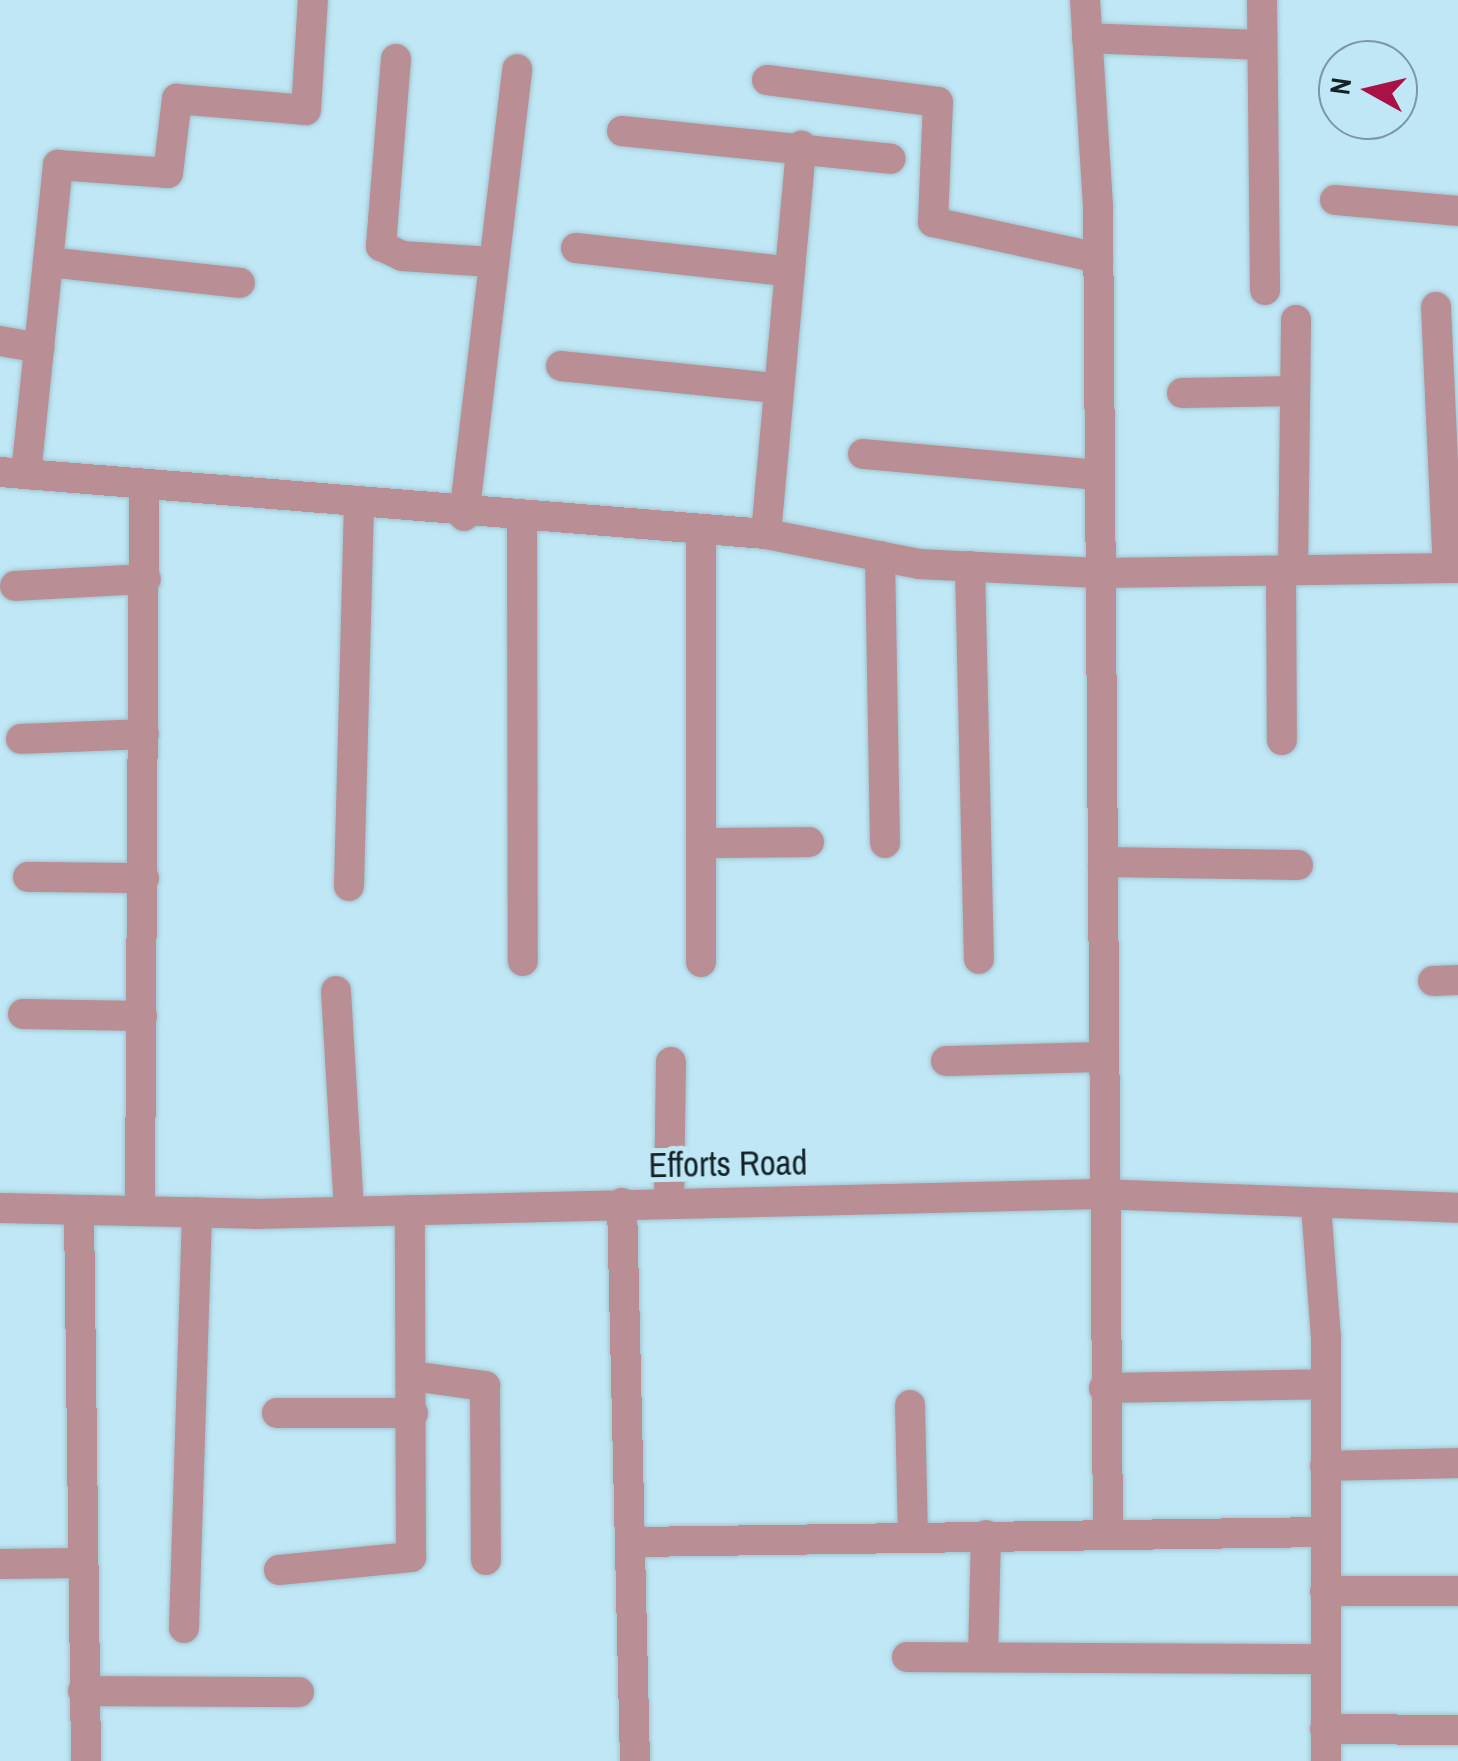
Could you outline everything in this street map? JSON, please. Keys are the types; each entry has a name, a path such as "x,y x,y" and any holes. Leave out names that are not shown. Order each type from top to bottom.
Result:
{"street":[{"path":"313,0 306,110 177,99 168,173 58,165 39,348 13,473 464,516 701,534 766,534 880,556 970,566 1097,573 1453,568 1436,306"},
{"path":"1086,0 1098,258 1097,573 1104,862 1099,1194 1108,1532"},
{"path":"1262,0 1266,290"},
{"path":"1087,38 1262,45"},
{"path":"396,59 381,246 402,256 491,262"},
{"path":"464,516 491,262 517,68"},
{"path":"767,80 938,102 933,222 1098,258"},
{"path":"622,131 800,146 891,159"},
{"path":"766,534 773,388 800,146"},
{"path":"1334,200 1458,212"},
{"path":"576,248 786,271"},
{"path":"48,262 240,283"},
{"path":"1282,740 1296,320"},
{"path":"0,341 39,348"},
{"path":"561,366 773,388"},
{"path":"1182,393 1295,391"},
{"path":"863,454 1097,475"},
{"path":"140,1210 144,487"},
{"path":"349,886 359,506"},
{"path":"522,520 523,962"},
{"path":"700,962 701,534"},
{"path":"880,556 885,844"},
{"path":"970,566 979,959"},
{"path":"15,586 146,578"},
{"path":"21,739 144,734"},
{"path":"701,843 809,842"},
{"path":"1104,862 1298,866"},
{"path":"28,877 144,878"},
{"path":"336,991 350,1211"},
{"path":"23,1014 142,1016"},
{"path":"946,1061 1102,1056"},
{"path":"669,1202 671,1062"},
{"name":"Efforts Road","path":"0,1208 350,1211 1099,1194 1458,1208"},
{"path":"622,1203 635,1542 635,1761"},
{"path":"1316,1205 1325,1384 1326,1761"},
{"path":"79,1210 86,1761"},
{"path":"279,1570 410,1558 410,1210"},
{"path":"184,1628 197,1212"},
{"path":"412,1376 486,1386 486,1560"},
{"path":"1104,1388 1325,1384"},
{"path":"910,1405 914,1536"},
{"path":"277,1413 413,1413"},
{"path":"1324,1466 1458,1464"},
{"path":"635,1542 1108,1532 1324,1532"},
{"path":"983,1657 986,1535"},
{"path":"0,1564 81,1563"},
{"path":"1325,1591 1458,1591"},
{"path":"907,1657 1325,1659"},
{"path":"83,1691 299,1692"},
{"path":"1325,1729 1458,1730"}]}
